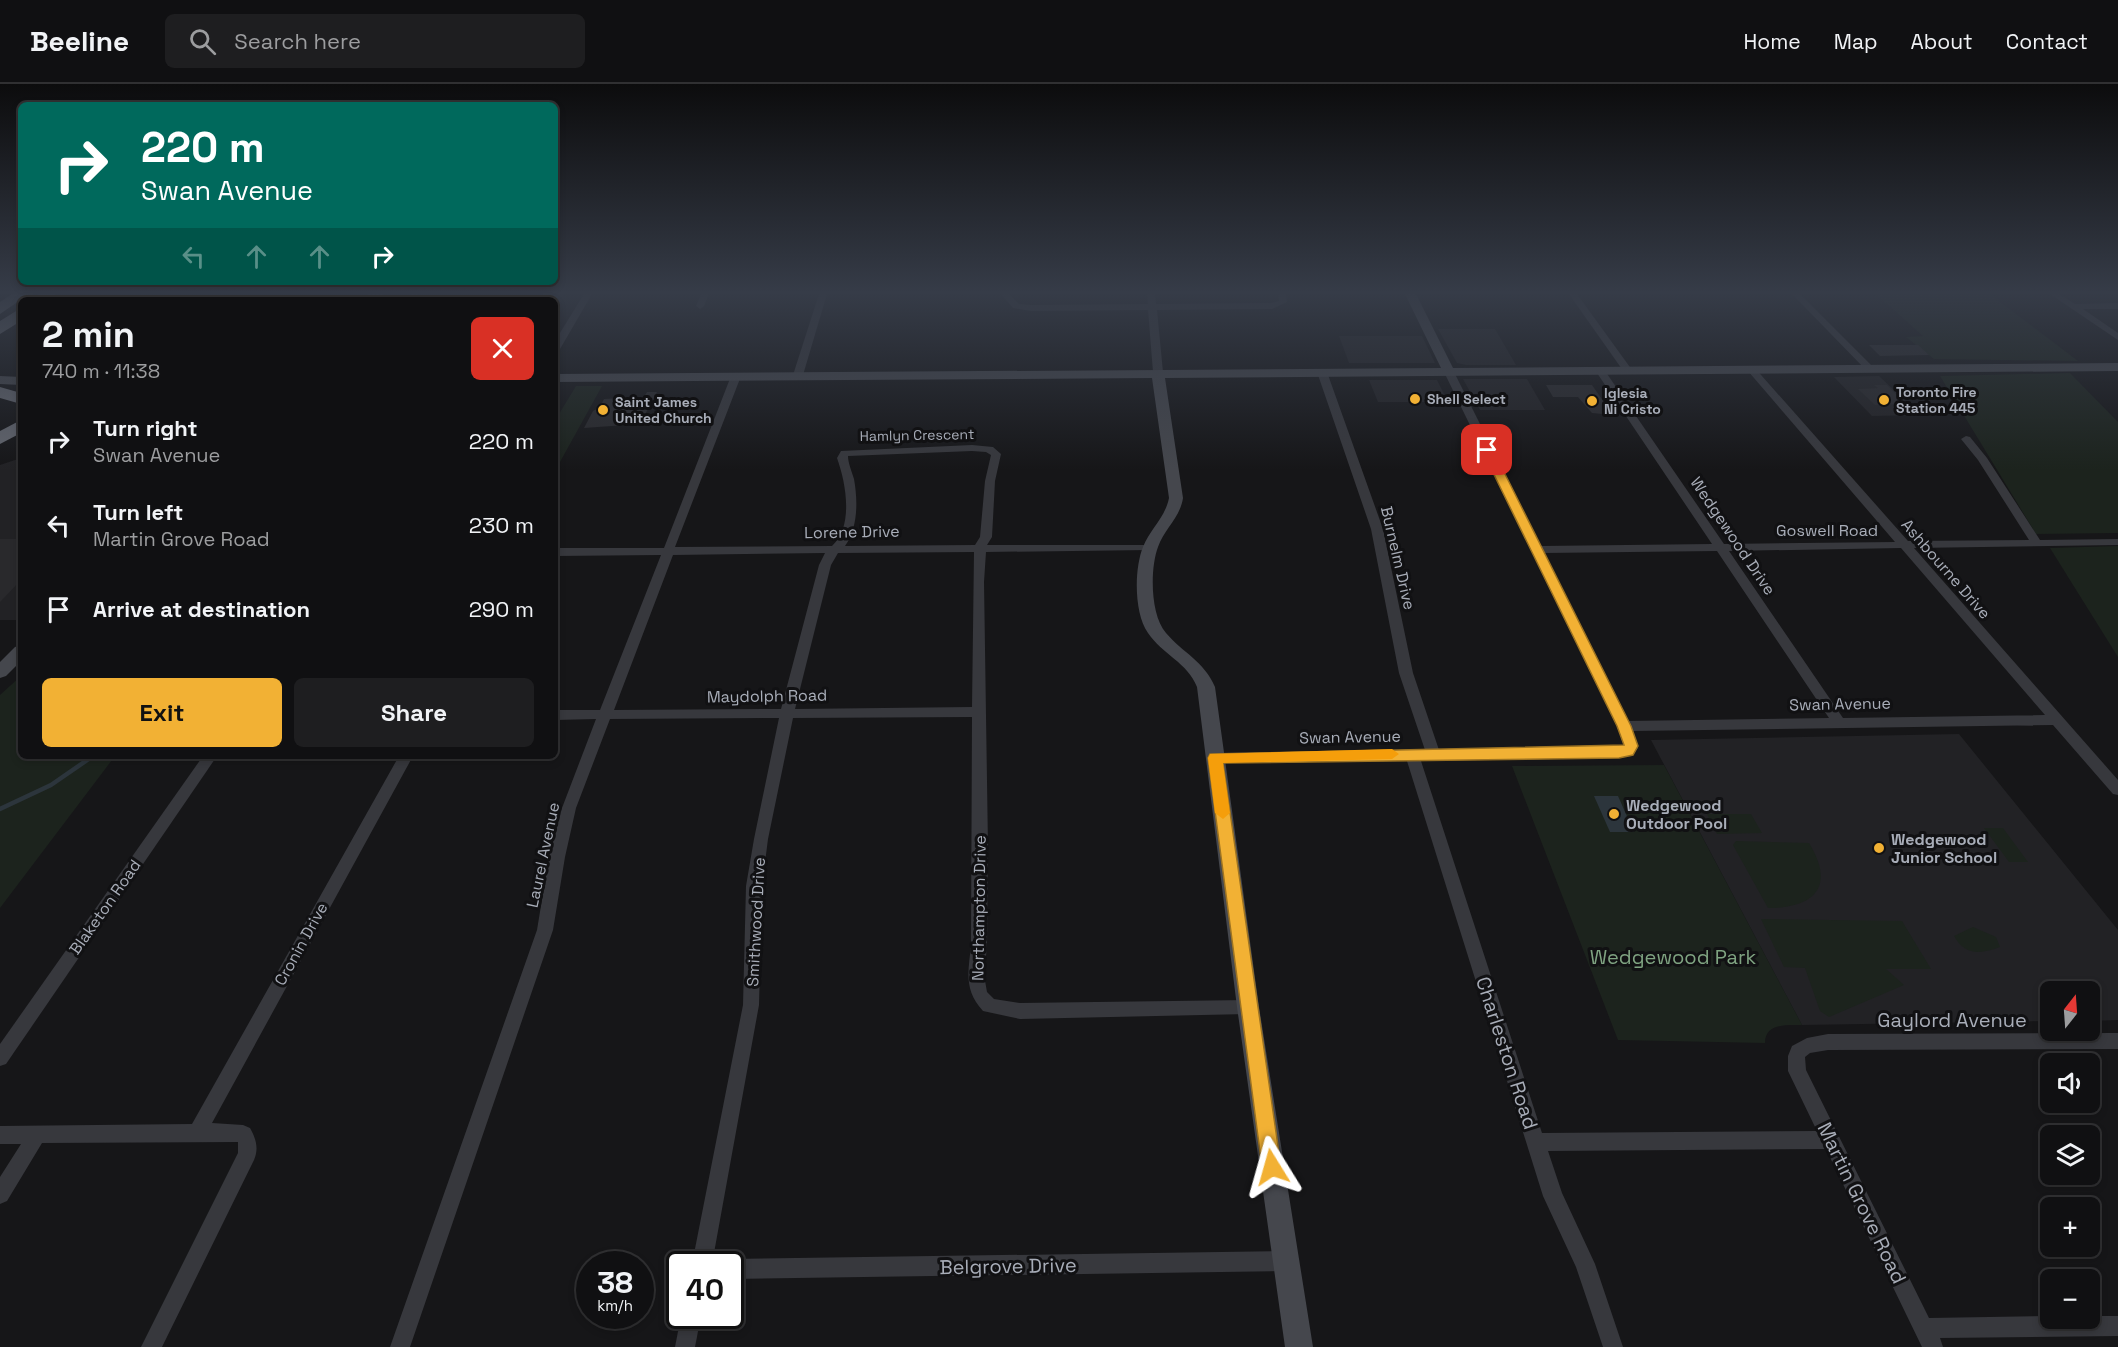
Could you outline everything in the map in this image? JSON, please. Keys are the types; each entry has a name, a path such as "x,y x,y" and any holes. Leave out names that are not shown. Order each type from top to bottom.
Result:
{"highway":[{"path":"0,392 18,398"},
{"path":"0,439 18,427"},
{"path":"0,452 18,443"}],"main road":[{"path":"1439,353 1449,372"},
{"path":"558,378 2118,367"},
{"path":"0,370 18,370"},
{"path":"1158,372 1176,498 1174,508 1150,547 1148,612 1151,624 1164,641 1194,664 1203,678 1248,1007 1299,1347"},
{"path":"0,380 18,381"},
{"path":"0,672 18,654"}],"street":[{"path":"798,375 805,353"},
{"path":"1156,353 1158,372"},
{"path":"1615,353 1627,370"},
{"path":"1854,353 1869,368"},
{"name":"Ashbourne Drive","path":"1751,369 2118,790"},
{"name":"Wedgewood Drive","path":"1600,370 1839,722"},
{"name":"Burnelm Drive","path":"1322,372 1377,529 1406,673 1433,754"},
{"path":"1449,372 1624,726"},
{"name":"Laurel Avenue","path":"400,1347 535,962 545,930 557,857 569,808 608,715 736,376"},
{"path":"1966,439 1982,458 2037,544"},
{"name":"Hamlyn Crescent","path":"833,549 844,538 851,501 842,458 846,453 986,448 996,454 990,481 986,537 980,547"},
{"name":"Goswell Road","path":"1537,550 1904,547 2118,542"},
{"name":"Northampton Drive","path":"980,547 977,626 979,946 976,975 979,995 989,1006 1020,1011 1248,1007"},
{"name":"Lorene Drive","path":"558,552 1150,547"},
{"name":"Smithwood Drive","path":"704,1251 751,1005 757,865 787,712 825,565 833,549"},
{"name":"Maydolph Road","path":"558,715 979,712"},
{"name":"Swan Avenue","path":"1215,758 1619,753 1629,750 1631,741 1624,726 2056,720"},
{"name":"Charleston Road","path":"1412,754 1553,1196 1585,1264 1613,1347"},
{"name":"Blaketon Road","path":"0,1058 208,759"},
{"name":"Cronin Drive","path":"197,1132 404,759"},
{"name":"Gaylord Avenue","path":"1795,1059 1798,1050 1803,1046 1828,1042 2118,1041"},
{"name":"Martin Grove Road","path":"1795,1059 1797,1071 1928,1338"},
{"path":"0,1135 197,1132 243,1134 247,1141 247,1154 151,1347"},
{"path":"0,1194 37,1135"},
{"path":"1536,1142 1831,1140"},
{"name":"Belgrove Drive","path":"744,1269 1286,1261"},
{"path":"1928,1338 2118,1326"},
{"path":"685,1347 688,1329"}],"shaded area":[{"path":"1345,353 1430,353 1435,363 1349,363"},
{"path":"1451,353 1509,353 1516,365 1466,365 1457,363"},
{"path":"1879,376 1920,415 1872,416 1834,377"},
{"path":"1463,379 1527,379 1545,410 1480,410"},
{"path":"1369,380 1437,380 1448,402 1378,402"},
{"path":"18,459 18,620 0,620 0,465"},
{"name":"Wedgewood Junior School","path":"1959,734 2118,930 2118,1020 2100,1021 2100,981 2040,981 2040,1021 1802,1025 1651,740"},
{"name":"Wedgewood Outdoor Pool","path":"1594,796 1618,796 1634,832 1610,832"}],"green space":[{"path":"1926,353 2067,353 2078,361 1934,359"},
{"path":"2070,373 2118,422 2118,533 2036,534 1940,376"},
{"path":"576,386 602,386 558,466 558,414"},
{"path":"2118,546 2118,657 2050,548"},
{"path":"18,679 18,759 113,759 0,908 0,695"},
{"name":"Wedgewood Park","path":"1664,765 1802,1025 1778,1026 1769,1032 1765,1043 1618,1040 1512,766"},
{"path":"1707,814 1751,814 1762,833 1717,834"},
{"path":"1984,828 2003,828 2028,862 2009,862"},
{"path":"1736,841 1809,843 1817,858 1820,872 1820,883 1816,892 1798,904 1768,908 1733,845"},
{"path":"1761,919 1902,921 1931,969 1886,969 1904,985 1829,1017 1820,1011 1805,968 1784,967"},
{"path":"1973,927 1996,937 2000,947 1974,952 1963,947 1954,936"}],"building":[{"path":"1877,353 1927,353 1929,355 1880,356"},
{"name":"Iglesia Ni Cristo","path":"1546,385 1592,385 1613,415 1592,413 1578,397 1553,397"},
{"name":"Toronto Fire Station 445","path":"1874,385 1887,385 1905,404 1875,405 1858,389 1878,388"},
{"name":"Saint James United Church","path":"647,392 657,392 640,424 584,428 593,411 600,407 604,399 644,397"},
{"path":"0,539 18,539 18,583 0,602"}],"waterway":[{"path":"0,809 51,785 89,759"}],"slow traffic":[{"path":"1223,813 1215,758 1392,754"}],"place":[{"name":"Shell Select","path":"1415,399"},
{"name":"Toronto Fire Station 445","path":"1884,400"},
{"name":"Iglesia Ni Cristo","path":"1592,401"},
{"name":"Saint James United Church","path":"603,410"},
{"name":"Wedgewood Outdoor Pool","path":"1614,814"},
{"name":"Wedgewood Junior School","path":"1879,848"}],"route":[{"path":"1272,1167 1215,758 1619,753 1631,748 1631,741 1624,726 1487,450"}]}
